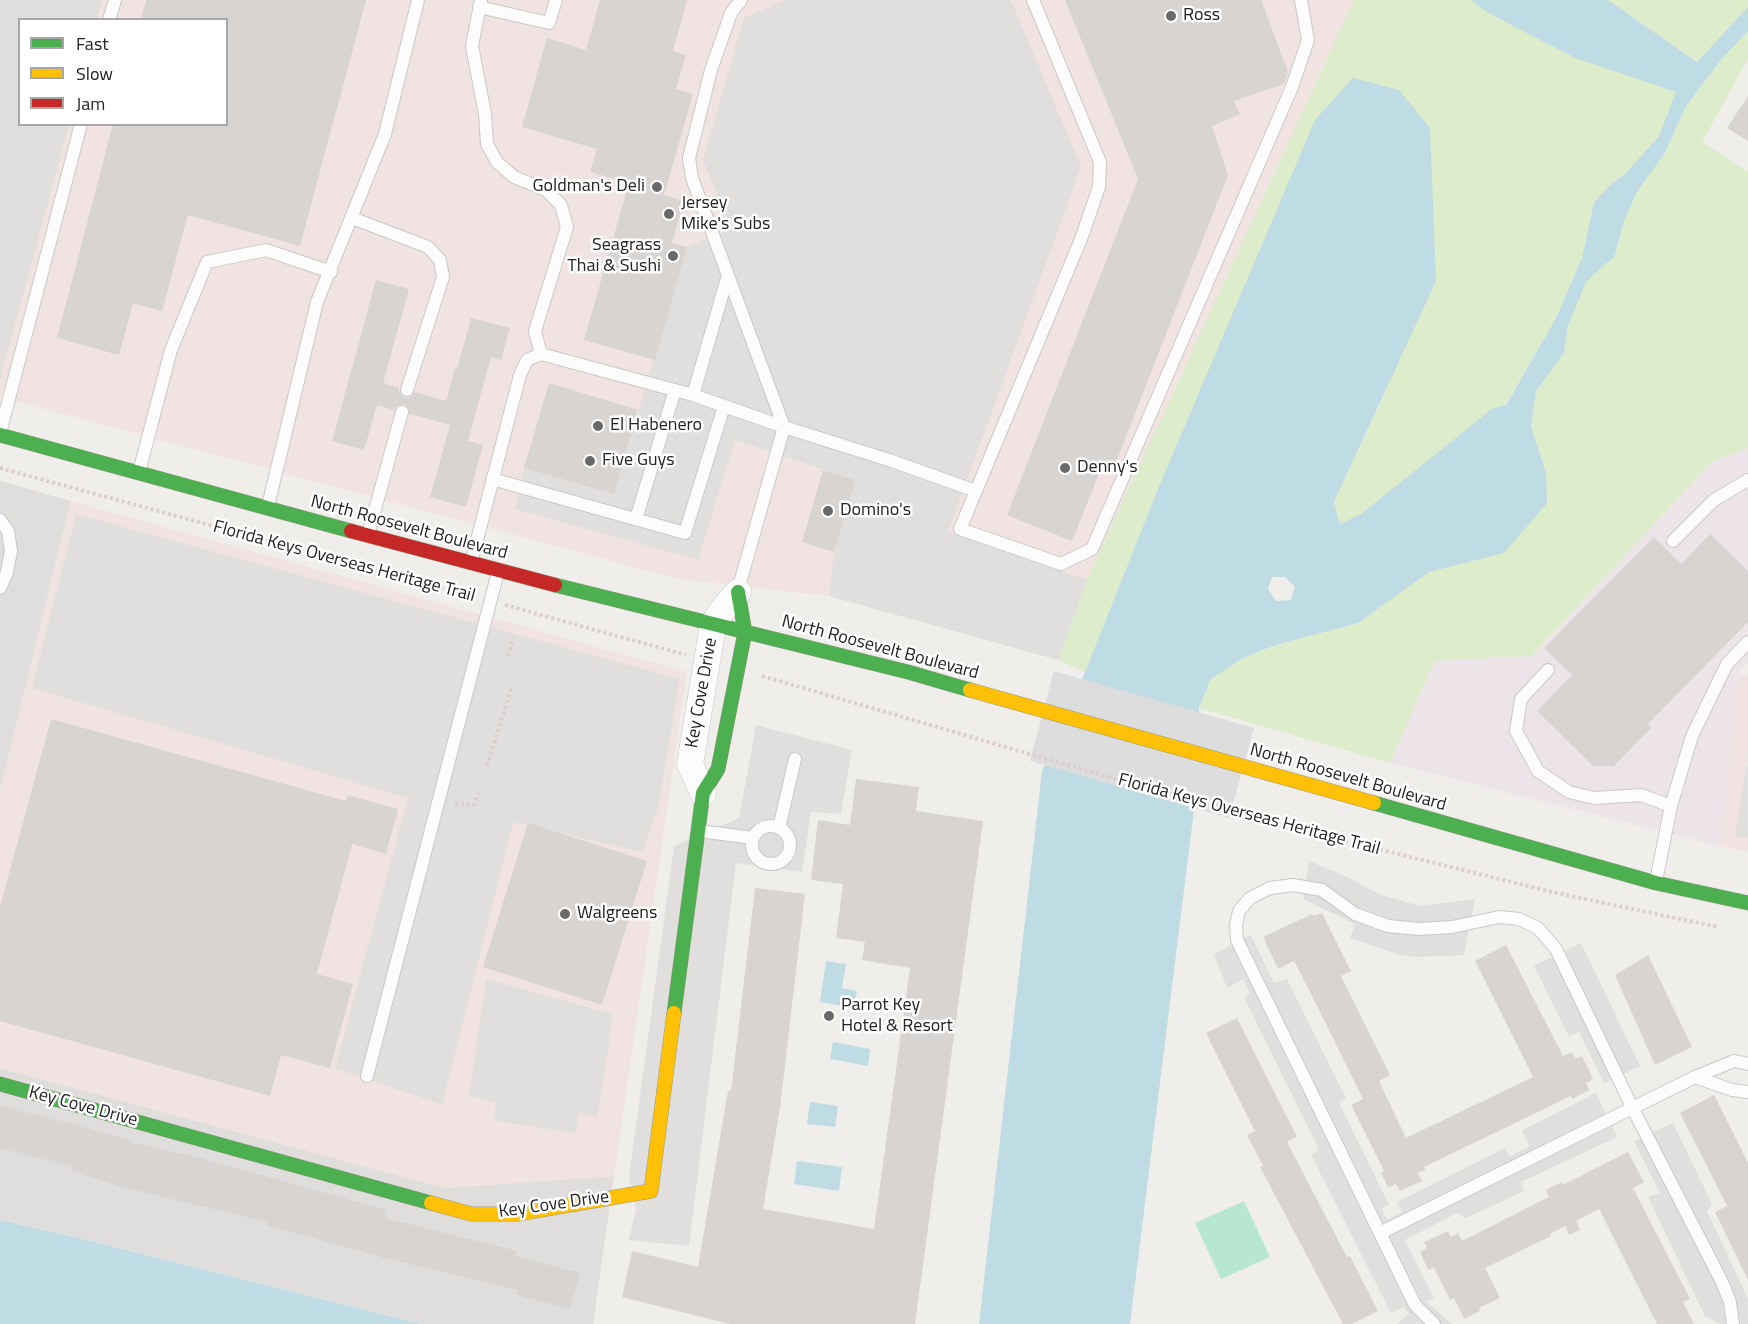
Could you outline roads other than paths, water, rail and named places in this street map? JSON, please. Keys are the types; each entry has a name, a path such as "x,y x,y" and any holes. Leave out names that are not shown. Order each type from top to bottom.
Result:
{"main road":[{"name":"North Roosevelt Boulevard","path":"0,434 471,564 908,672 1656,883 1748,903"},
{"name":"Key Cove Drive","path":"0,1084 471,1214 517,1214 651,1191 703,793 718,769 745,632 738,592"}],"street":[{"name":"Key Cove Drive","path":"703,793 690,764 713,625 738,592"}],"lane":[{"path":"110,18 115,0"},
{"path":"267,507 317,302 385,135 418,0"},
{"path":"541,354 535,331 567,227 561,205 546,190 514,177 496,162 488,144 485,114 472,46 480,4 549,23 555,0"},
{"path":"738,592 784,427 692,178 689,158 711,70 731,13 741,0"},
{"path":"1033,0 1100,162 1100,187 1081,239 960,529 1061,564 1092,549 1292,87 1308,40 1301,0"},
{"path":"0,434 80,126"},
{"path":"352,218 428,247 440,260 443,277 407,390"},
{"path":"139,472 171,350 207,262 266,249 331,272"},
{"path":"693,395 728,274"},
{"path":"471,564 520,375 527,360 541,354 693,395 976,491"},
{"path":"636,519 675,390"},
{"path":"492,479 685,533 724,406"},
{"path":"368,536 402,412"},
{"path":"1673,541 1713,500 1748,480"},
{"path":"0,520 8,531 11,551 7,572 0,588"},
{"path":"367,1077 499,570"},
{"path":"1656,883 1671,806 1692,736 1727,664 1748,642"},
{"path":"1548,670 1521,699 1516,731 1538,771 1569,792 1594,798 1641,795 1671,806"},
{"path":"779,828 795,759"},
{"path":"773,826 779,828 785,832 790,843 787,855 777,863 765,863 755,856 753,838 761,828 773,826"},
{"path":"698,831 753,838"},
{"path":"1434,1324 1415,1305 1237,940 1236,925 1239,911 1250,898 1270,888 1293,885 1322,890 1355,914 1388,926 1419,929 1452,927 1499,917 1519,919 1538,928 1556,949 1633,1108 1722,1282 1730,1302 1733,1324"},
{"path":"1380,1233 1695,1077 1734,1061 1748,1064"},
{"path":"1695,1077 1732,1090 1748,1092"}],"water":[{"path":"1471,0 1608,0 1697,62 1748,7 1748,31 1720,61 1686,106 1665,153 1637,192 1624,221 1614,258 1586,282 1568,326 1564,353 1536,391 1531,426 1546,473 1547,503 1504,553 1429,572 1358,623 1273,646 1243,658 1210,680 1199,708 1202,745 1130,1324 979,1324 1042,771 1085,672 1158,489 1315,120 1353,78 1399,90 1430,128 1436,281 1334,502 1340,524 1361,514 1493,408 1506,405 1556,318 1582,258 1594,202 1612,183 1624,175 1659,136 1676,92 1575,58 1488,13","holes":["1272,577 1285,577 1295,587 1291,600 1276,601 1268,589"]},
{"path":"826,961 846,964 842,988 857,991 854,1008 820,1002"},
{"path":"833,1042 870,1049 868,1066 830,1059"},
{"path":"810,1102 838,1106 835,1127 807,1124"},
{"path":"797,1161 842,1167 839,1191 794,1184"},
{"path":"0,1220 78,1238 421,1324 0,1324"}],"place":[{"name":"Ross","path":"1171,16"},
{"name":"Goldman's Deli","path":"657,187"},
{"name":"Jersey Mike's Subs","path":"669,214"},
{"name":"Seagrass Thai & Sushi","path":"673,256"},
{"name":"El Habenero","path":"598,426"},
{"name":"Five Guys","path":"590,461"},
{"name":"Denny's","path":"1065,468"},
{"name":"Domino's","path":"828,511"},
{"name":"Walgreens","path":"565,914"},
{"name":"Parrot Key Hotel & Resort","path":"829,1016"}]}
